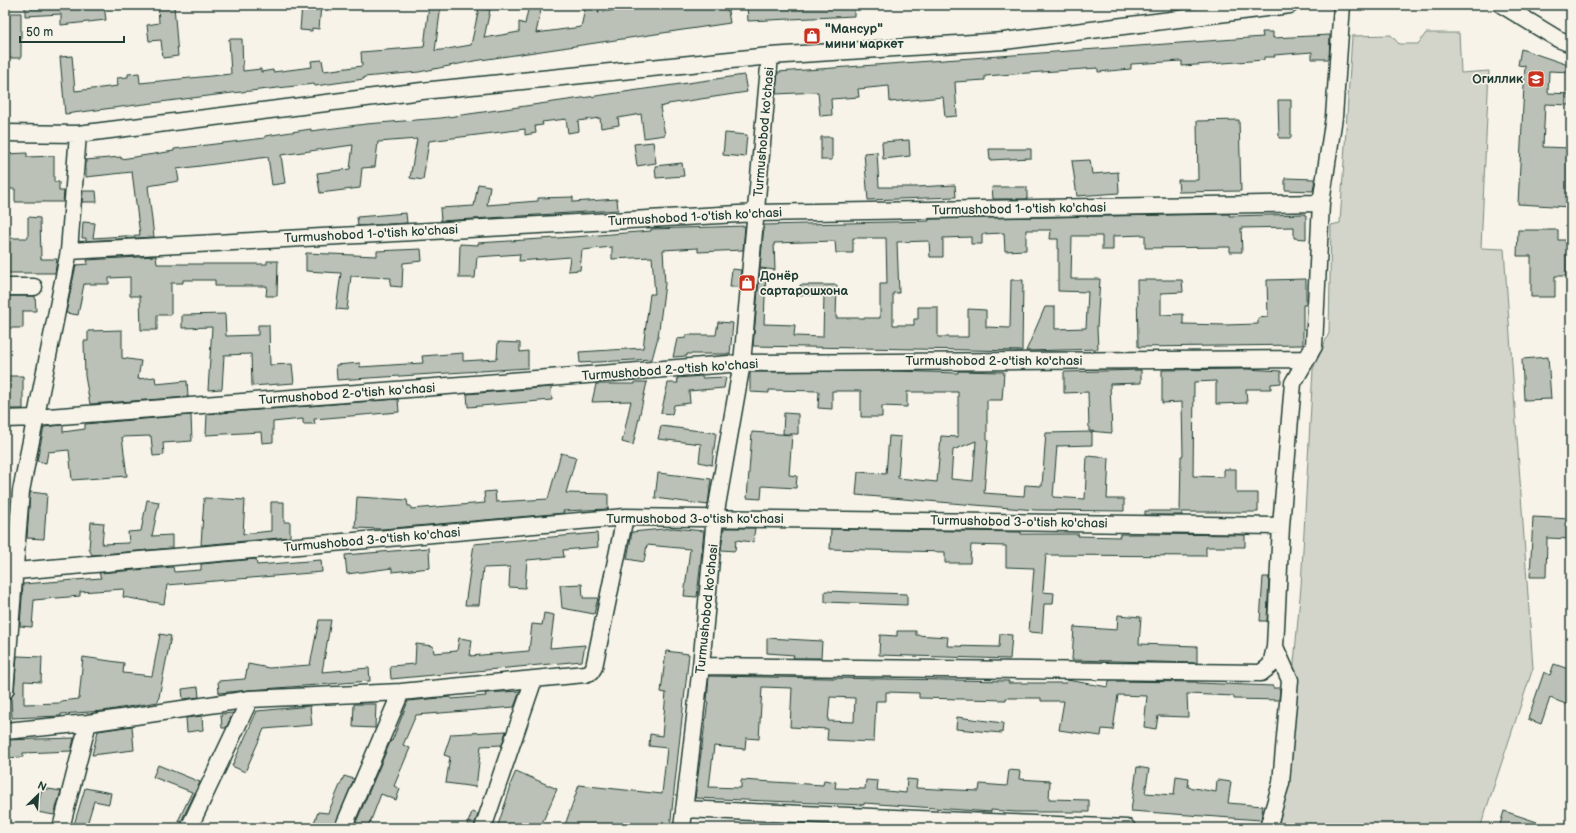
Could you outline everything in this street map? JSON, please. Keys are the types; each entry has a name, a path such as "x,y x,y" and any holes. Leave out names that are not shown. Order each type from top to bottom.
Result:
{"street":[{"path":"5,133 78,134 422,91 770,56 1004,41 1290,5"},
{"path":"701,666 1261,673 1271,665 1275,647 1282,526 1293,383 1314,346 1321,203 1334,117 1342,5"},
{"path":"1502,5 1558,39 1571,44"},
{"name":"Turmushobod ko'chasi","path":"682,828 701,666 716,517 742,363 757,213 770,56"},
{"path":"5,690 10,572 21,491 70,251 78,134"},
{"name":"Turmushobod 1-o'tish ko'chasi","path":"70,251 757,213 1321,203"},
{"path":"5,287 34,287"},
{"name":"Turmushobod 2-o'tish ko'chasi","path":"5,419 35,418 742,363 1306,359"},
{"path":"5,731 88,723 250,699 401,692 585,674 591,672 594,667 625,517"},
{"name":"Turmushobod 3-o'tish ko'chasi","path":"10,572 625,517 716,517 1282,526"},
{"path":"1268,828 1281,782 1290,680 1275,647"},
{"path":"483,828 534,679"},
{"path":"343,828 401,692"},
{"path":"189,828 250,699"},
{"path":"61,828 88,723"},
{"path":"684,809 1127,828"}],"shaded area":[{"path":"1426,33 1459,33 1461,73 1489,71 1481,248 1504,249 1533,668 1480,828 1279,828 1301,586 1313,369 1329,333 1331,225 1340,223 1352,36 1391,35 1399,44 1418,44"}],"building":[{"path":"25,5 104,5 106,20 61,25 61,14 25,16"},
{"path":"158,5 174,5 178,56 163,58 161,40 149,41 147,25 159,23"},
{"path":"302,5 321,5 319,29 312,28 312,31 300,30"},
{"path":"429,5 441,5 435,51 471,45 479,8 490,10 484,38 519,32 519,22 525,24 529,5 542,5 536,33 581,27 586,5 600,5 598,13 620,9 621,5 688,5 689,8 727,5 730,23 474,61 419,72 364,77 364,79 315,86 314,84 232,93 65,114 60,57 72,56 75,91 118,86 117,78 128,77 128,74 139,73 140,83 231,74 229,39 242,39 243,71 261,69 261,72 273,70 273,72 312,67 311,61 322,60 324,71 362,66 361,52 424,47"},
{"path":"747,5 854,5 854,16 748,21"},
{"path":"5,13 21,13 21,58 9,58 9,26 5,26"},
{"path":"1262,32 1273,32 1273,38 1330,35 1329,59 1312,59 1312,52 1274,55 1275,57 1264,57 1264,60 1182,66 1182,61 1131,64 1131,69 1098,72 1098,68 985,76 985,80 955,82 957,116 945,117 943,97 890,102 889,86 858,89 859,97 831,99 832,115 820,116 818,92 776,94 778,72 1263,37"},
{"path":"1521,49 1571,66 1571,72 1549,71 1548,93 1571,94 1571,105 1545,104 1543,147 1571,148 1571,207 1518,204 1525,66 1518,65"},
{"path":"744,75 747,92 668,104 660,107 665,135 644,138 641,114 618,118 619,125 601,128 600,118 578,121 579,131 568,133 566,119 542,122 543,125 535,126 536,133 525,135 525,129 429,141 423,180 410,178 417,139 378,142 375,167 362,168 360,188 320,193 317,173 350,169 353,145 281,155 285,183 272,185 268,157 177,169 179,181 148,186 154,237 86,241 86,238 82,238 83,222 95,223 93,238 140,235 132,172 86,177 86,160 121,157 121,159 174,151 174,149 265,138 265,136 311,129 311,131 366,124 441,118"},
{"path":"1278,100 1291,100 1291,138 1279,138"},
{"path":"1239,120 1241,191 1179,192 1178,180 1198,180 1197,121"},
{"path":"725,133 747,135 745,157 723,155"},
{"path":"821,137 832,137 832,160 821,160"},
{"path":"909,140 910,156 883,159 882,142"},
{"path":"653,142 656,163 637,166 634,144"},
{"path":"989,149 1031,149 1031,158 990,160"},
{"path":"877,152 879,187 955,185 956,197 868,200 864,153"},
{"path":"27,153 27,157 54,156 54,182 59,182 59,191 64,191 63,202 15,202 15,189 5,189 5,154"},
{"path":"1090,160 1092,174 1118,172 1119,193 1077,196 1072,161"},
{"path":"682,163 684,176 656,178 655,166"},
{"path":"1285,178 1315,179 1313,191 1285,190"},
{"path":"478,184 490,186 487,205 538,201 538,198 573,197 573,202 617,199 618,210 441,221 440,208 474,206"},
{"path":"992,187 1027,187 1027,199 993,199"},
{"path":"83,191 96,191 97,202 82,202"},
{"path":"406,213 407,223 358,226 357,217"},
{"path":"1229,214 1229,216 1306,214 1306,239 1294,238 1294,227 1241,228 1242,252 1230,252 1230,247 1145,248 1145,235 1113,236 1113,250 1102,250 1102,236 1072,236 1071,279 1100,279 1097,328 1098,349 1026,351 1045,307 1055,307 1055,329 1086,328 1088,292 1058,291 1058,239 1050,239 1051,230 1026,230 1026,250 1005,251 1004,233 982,234 982,244 971,244 971,237 943,238 943,257 930,257 929,241 897,242 899,293 893,293 893,325 914,325 914,319 918,319 918,307 938,307 938,337 968,337 968,309 986,310 986,327 1010,328 1011,280 1023,280 1022,351 753,346 760,269 766,269 764,324 795,325 794,336 823,337 824,295 800,295 800,285 837,285 836,318 880,318 880,284 887,284 886,238 853,238 853,253 836,253 835,241 774,243 775,270 760,268 764,225 929,221 929,219"},
{"path":"28,217 40,218 41,259 57,259 55,273 5,273 5,238 28,238"},
{"path":"745,226 743,250 698,252 698,248 663,250 665,284 658,337 652,359 580,363 579,352 643,348 650,294 655,294 652,257 612,259 612,247 582,250 580,270 568,271 570,257 519,261 520,254 477,257 475,278 459,278 460,244 478,245 478,243 651,231 651,229"},
{"path":"1518,230 1558,230 1558,240 1571,240 1571,254 1566,254 1566,276 1555,276 1555,297 1531,297 1531,256 1517,256"},
{"path":"421,249 422,261 403,263 402,287 390,286 391,278 351,276 347,310 336,309 341,273 306,271 306,253 377,256 377,251"},
{"path":"156,256 157,264 267,264 267,261 278,261 277,296 266,296 267,286 215,286 215,280 183,280 183,283 171,283 171,315 157,315 157,330 141,330 140,296 130,296 130,277 109,278 109,284 84,284 78,315 66,313 76,265 88,264 87,260"},
{"path":"732,269 741,270 739,287 730,287"},
{"path":"1306,279 1306,305 1303,305 1303,345 1138,347 1137,280 1182,280 1183,292 1161,293 1161,315 1183,314 1183,324 1225,325 1258,324 1258,318 1268,317 1267,280"},
{"path":"5,296 35,296 36,311 23,311 23,328 5,328"},
{"path":"225,314 226,336 258,335 258,325 269,325 270,365 292,364 294,383 252,386 251,354 224,355 222,389 208,390 212,327 182,328 182,315"},
{"path":"718,322 733,323 730,354 687,354 687,356 673,357 677,339 686,338 686,335 716,335"},
{"path":"122,330 122,358 141,361 138,379 155,377 156,384 187,381 188,397 90,404 85,376 84,341 88,341 88,331"},
{"path":"498,342 520,343 520,352 528,351 528,368 337,380 336,365 360,363 360,367 423,363 422,356 463,353 463,361 497,359"},
{"path":"1548,357 1551,399 1524,400 1522,359"},
{"path":"1247,369 1281,371 1281,383 1271,384 1271,389 1246,389 1247,403 1216,404 1216,381 1194,382 1193,476 1224,477 1224,469 1236,469 1236,493 1258,493 1258,512 1182,512 1182,515 1145,515 1145,511 1180,511 1181,456 1183,456 1182,402 1162,403 1162,370"},
{"path":"1141,370 1141,383 1110,384 1112,433 1089,431 1088,392 1064,393 1064,372"},
{"path":"750,372 1004,372 1002,400 987,400 988,440 984,493 1024,496 1025,485 1042,486 1046,433 1092,432 1092,445 1057,446 1053,497 1085,499 1087,456 1109,458 1107,499 1124,499 1124,511 1035,510 856,495 858,472 886,474 889,436 901,437 898,478 937,482 941,436 958,437 958,392 907,392 907,407 882,406 882,417 861,417 861,391 832,391 832,409 818,408 819,391 769,390 769,393 750,392","holes":["976,441 973,481 951,479 953,450"]},
{"path":"5,376 23,376 23,409 5,409"},
{"path":"702,376 702,378 726,377 724,388 689,391 690,403 674,405 672,414 661,413 668,383 678,383 677,378"},
{"path":"635,382 647,382 633,445 622,442 631,401 592,402 596,384 635,384"},
{"path":"551,387 552,400 468,407 467,394"},
{"path":"398,399 399,412 314,419 315,424 303,424 303,419 273,422 273,442 262,443 261,432 206,435 207,414"},
{"path":"784,413 798,414 798,434 783,434"},
{"path":"191,415 192,441 163,443 164,455 153,456 151,436 122,437 127,476 72,480 69,450 48,452 46,463 37,461 44,427 63,425 63,432 85,429 85,424"},
{"path":"661,426 716,433 712,465 699,462 701,444 658,439"},
{"path":"752,432 792,435 789,475 797,476 796,488 762,486 761,499 747,498"},
{"path":"561,453 576,457 566,493 608,494 608,509 563,511 564,513 382,529 355,528 357,497 407,500 408,506 411,506 411,509 485,503 484,492 495,491 496,502 548,499"},
{"path":"658,473 711,479 708,505 655,498"},
{"path":"30,492 47,494 44,539 27,538"},
{"path":"204,498 245,500 243,534 271,531 271,502 284,502 284,522 290,522 290,537 201,545"},
{"path":"147,500 159,502 152,536 172,535 172,548 92,555 89,549 91,522 104,523 102,544 129,543 128,532 141,531"},
{"path":"1533,517 1571,519 1571,539 1547,538 1546,577 1530,577"},
{"path":"673,528 704,531 697,597 684,596 690,549 647,545 644,562 627,559 632,532"},
{"path":"724,528 755,528 753,542 736,540 735,551 721,550"},
{"path":"831,529 1021,532 1021,534 1079,534 1078,536 1120,537 1120,534 1245,535 1245,547 1206,547 1206,556 1046,555 1043,592 1054,593 1053,604 1044,604 1042,633 1029,632 1034,568 1006,567 1006,546 971,545 970,563 945,563 945,552 830,549"},
{"path":"597,533 598,547 563,550 564,557 527,560 525,588 509,587 510,567 483,568 479,605 465,605 474,544"},
{"path":"429,548 430,568 392,572 392,568 347,574 345,555"},
{"path":"256,559 257,565 321,560 322,572 167,585 164,604 123,597 124,589 80,592 80,596 34,600 32,627 20,626 23,584 101,578 99,573 173,567 174,572 201,570 201,564"},
{"path":"1263,577 1269,577 1267,621 1260,621"},
{"path":"582,584 583,598 598,598 594,614 562,608 560,585"},
{"path":"825,591 907,594 907,605 825,602"},
{"path":"544,613 554,615 550,648 585,645 582,661 391,679 390,666 415,664 416,644 433,646 434,653 457,651 459,638 472,640 470,656 529,651 532,624 542,625"},
{"path":"1118,615 1141,617 1139,644 1197,646 1197,663 1072,660 1074,627 1117,630"},
{"path":"319,620 331,620 322,672 369,668 370,681 219,693 218,681 245,679 248,664 269,668 310,665"},
{"path":"897,631 916,631 916,635 948,637 947,646 999,647 1000,634 1012,635 1010,659 879,655 880,635 897,636"},
{"path":"160,634 171,636 158,702 103,711 61,714 61,716 12,718 11,698 14,692 17,656 42,657 41,682 24,681 24,704 61,703 61,701 79,699 83,657 124,663 123,673 152,676"},
{"path":"767,638 822,641 821,658 793,658 794,655 767,653"},
{"path":"666,651 689,654 670,828 564,828 579,785 662,794 667,748 649,746 650,734 662,736 666,693 661,692"},
{"path":"1554,664 1571,670 1571,706 1550,698 1541,724 1528,719 1544,672 1550,675"},
{"path":"709,676 1009,681 1008,683 1066,683 1067,680 1108,687 1109,681 1197,682 1273,686 1273,688 1280,688 1279,700 1234,699 1234,696 1187,694 1188,717 1158,716 1156,729 1144,727 1147,696 1118,695 1113,730 1102,729 1101,736 1059,730 1064,701 1041,701 1041,698 1006,698 1006,700 919,698 919,693 886,692 886,701 876,701 874,742 827,740 828,729 790,727 792,688 762,687 759,739 746,738 745,749 714,746 709,787 741,788 741,780 823,785 824,780 836,782 835,788 865,789 866,780 878,781 877,790 906,793 907,779 917,780 916,788 979,791 980,784 1007,786 1009,770 1020,771 1019,779 1050,781 1049,799 1089,800 1089,812 1016,812 991,810 991,812 864,803 864,805 695,798","holes":["830,697 855,698 854,722 828,721"]},
{"path":"198,687 199,697 183,699 182,689"},
{"path":"520,691 514,707 416,715 403,745 410,748 394,786 400,789 396,800 381,794 368,828 354,827 408,701 451,697 451,699 486,696 485,693"},
{"path":"354,704 376,704 375,728 353,727"},
{"path":"310,706 312,725 264,729 245,772 232,766 257,711"},
{"path":"233,713 226,728 222,728 221,714"},
{"path":"202,716 203,730 187,732 186,718"},
{"path":"957,717 1003,723 1002,733 956,729"},
{"path":"132,726 134,750 92,755 98,731"},
{"path":"506,731 502,745 481,746 476,787 446,783 450,757 444,755 451,734"},
{"path":"74,738 71,751 23,753 23,757 5,758 5,740"},
{"path":"158,765 200,782 181,822 178,821 192,792 153,777"},
{"path":"1137,767 1149,769 1145,793 1174,795 1176,776 1189,778 1188,787 1216,792 1217,780 1231,782 1228,803 1263,806 1261,820 1131,811"},
{"path":"516,771 557,789 540,828 497,828 511,786 510,785"},
{"path":"344,776 354,779 334,828 312,828 318,812 328,813"},
{"path":"42,788 61,791 54,815 37,812"},
{"path":"85,788 111,793 109,804 94,801 86,828 73,828"},
{"path":"1504,811 1549,826 1548,828 1499,828"},
{"path":"472,812 478,814 474,828 466,828"}],"place":[{"name":"\"Мансур\" мини маркет","path":"812,36"},
{"name":"Огиллик","path":"1536,79"},
{"name":"Донёр сартарошхона","path":"747,283"}]}
